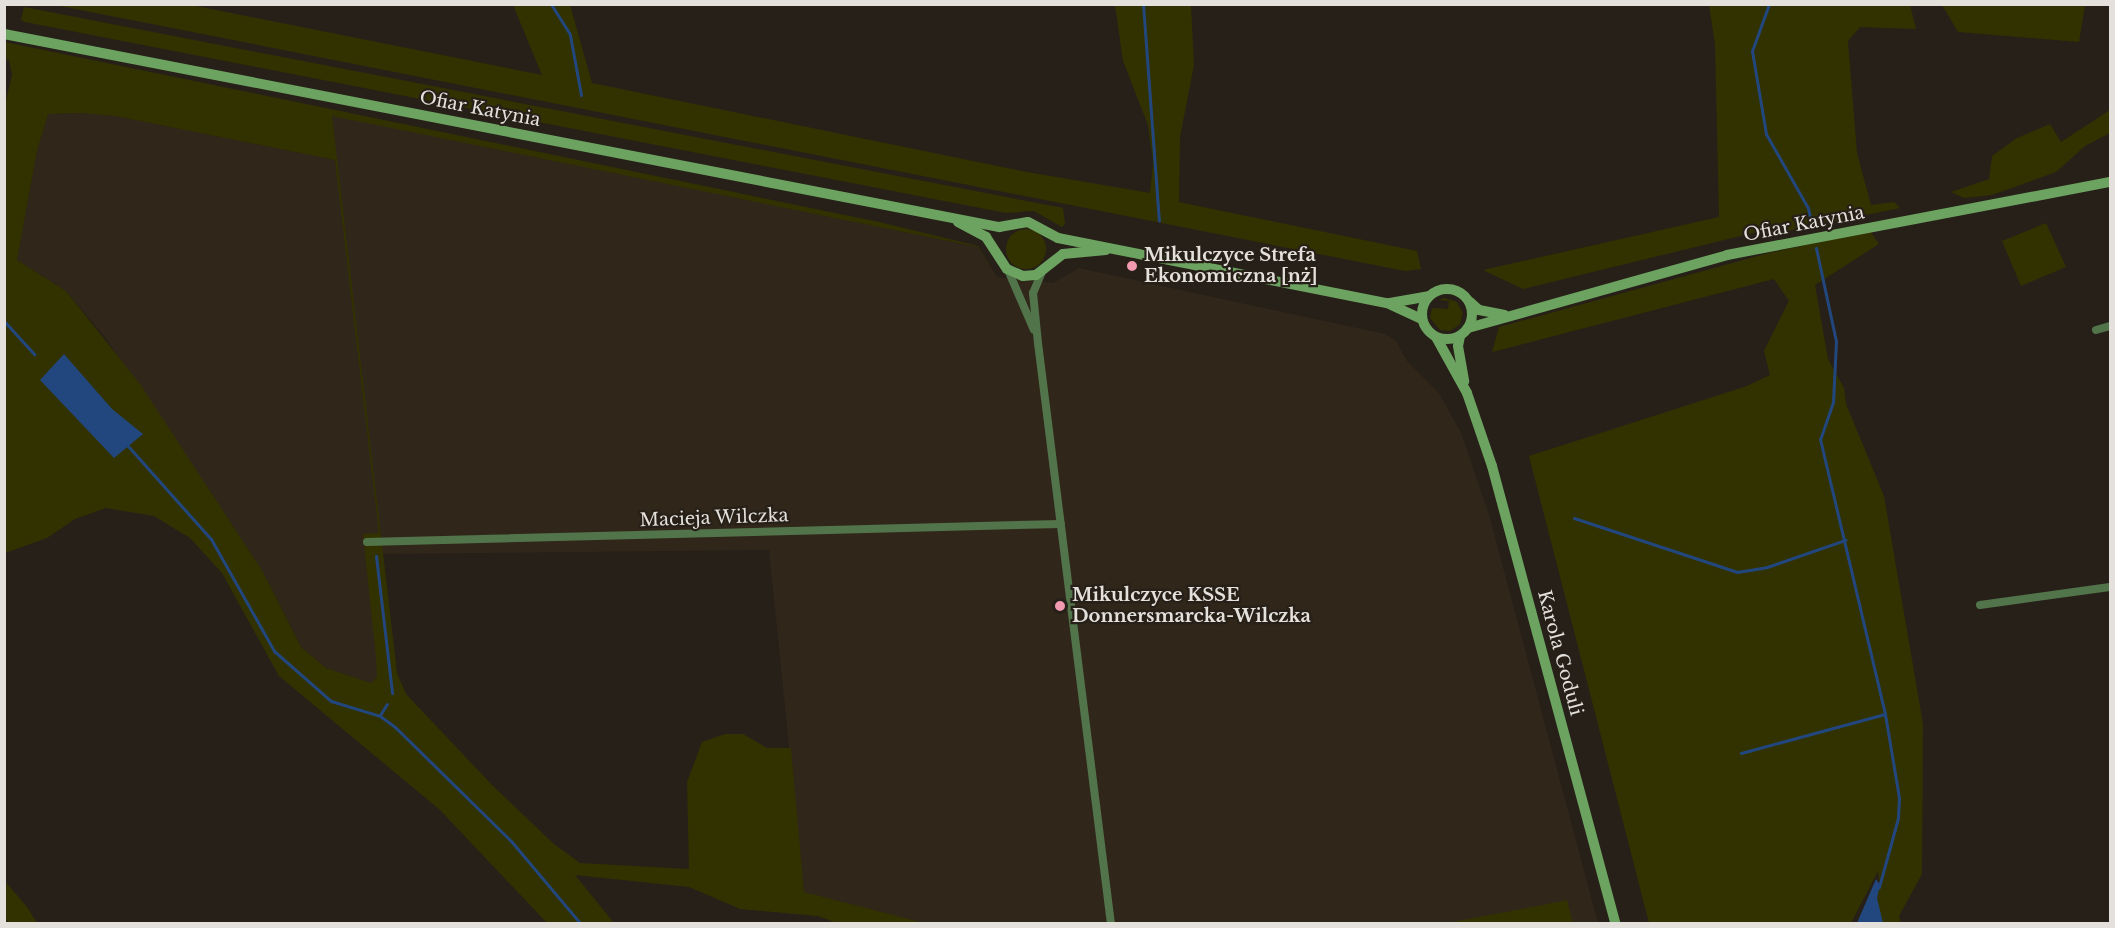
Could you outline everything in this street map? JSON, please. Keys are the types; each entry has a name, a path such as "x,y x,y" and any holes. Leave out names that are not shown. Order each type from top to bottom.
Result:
{"street":[{"name":"Ofiar Katynia","path":"4,34 948,218 999,227 1028,222 1058,238 1091,242 1118,251 1387,303 1422,319"},
{"name":"Ofiar Katynia","path":"1464,332 1508,315 1727,255 2110,182"},
{"name":"Ofiar Katynia","path":"948,218 984,236 999,252 1007,269 1023,276 1047,267 1072,251 1118,251"},
{"path":"999,252 1003,234 1013,225"},
{"path":"1046,230 1053,247 1047,267 1034,293 1038,343 1111,924"},
{"path":"1007,269 1038,343"},
{"path":"1440,289 1454,289 1470,302 1472,317 1464,332 1448,339 1436,337 1422,319 1428,296 1440,289"},
{"name":"Ofiar Katynia","path":"1387,303 1428,296"},
{"name":"Ofiar Katynia","path":"1470,302 1479,310 1508,315"},
{"path":"2096,330 2110,326"},
{"name":"Karola Goduli","path":"1464,332 1458,346 1467,393 1502,501 1616,924"},
{"name":"Karola Goduli","path":"1436,337 1467,393"},
{"name":"Macieja Wilczka","path":"367,542 1061,524"},
{"path":"1980,605 2110,587"}],"shaded area":[{"path":"55,5 191,5 542,75 513,5 570,5 592,83 1027,172 1150,193 1153,163 1148,125 1123,61 1115,5 1191,5 1194,65 1180,137 1179,202 1417,251 1421,269 1405,271"},
{"path":"1709,5 1910,5 1916,29 1860,27 1848,41 1857,153 1871,205 1894,202 1900,208 1763,236 1761,231 1523,289 1483,270 1719,217 1715,44"},
{"path":"1942,5 2085,5 2079,42 1958,32"},
{"path":"24,7 1063,208 1065,224 1062,227 1034,211 1006,213 25,22 21,20"},
{"path":"5,42 879,222 978,246 997,277 978,247 332,116 397,673 406,694 492,785 554,844 580,863 689,869 687,782 702,742 725,734 743,734 767,748 791,748 804,892 924,923 837,923 818,916 740,909 689,887 575,875 614,923 547,923 440,810 279,676 222,573 190,538 154,516 106,508 75,519 47,538 5,553 4,109 12,75 9,60 5,59","holes":["80,113 115,116 335,160 379,533 363,534 376,657 377,677 371,683 326,668 301,647 263,572 140,384 66,291 17,260 37,151 48,114"]},
{"path":"2110,110 2110,133 2085,146 2056,172 1992,195 1964,198 1951,192 1989,179 1992,156 2017,138 2050,124 2061,142"},
{"path":"80,113 115,116 335,160 332,115 978,247 997,277 1053,283 1079,268 1385,334 1396,341 1407,361 1439,393 1462,435 1489,515 1598,923 924,924 804,892 769,550 383,554 397,673 371,683 326,668 301,647 263,572 105,337 66,291 17,260 37,151 48,114"},
{"path":"2046,223 2066,267 2021,286 2002,241"},
{"path":"1026,229 1034,230 1040,235 1045,241 1045,257 1040,263 1034,268 1026,269 1018,268 1012,263 1007,257 1006,249 1007,241 1012,235 1018,230"},
{"path":"1870,231 1879,244 1815,285 1828,359 1844,388 1846,404 1884,496 1923,724 1922,874 1899,916 1901,923 1883,923 1876,898 1880,885 1878,871 1851,923 1649,923 1529,456 1747,386 1770,375 1764,351 1789,301 1774,279 1492,352 1499,327 1765,254"},
{"path":"1444,298 1457,302 1463,313 1460,324 1450,331 1440,330 1430,318 1432,308 1448,309 1449,301 1439,300"},
{"path":"4,880 27,907 37,923 9,923 5,918"},
{"path":"1567,900 1573,923 1447,923 1538,906"}],"water":[{"path":"64,354 112,409 143,434 114,458 40,380"},
{"path":"1876,879 1880,885 1877,898 1883,923 1857,923"}],"waterway":[{"path":"551,4 570,35 581,95"},
{"path":"1143,4 1159,220"},
{"path":"1769,4 1752,51 1766,134 1808,208 1812,227"},
{"path":"1816,248 1836,341 1833,402 1820,439 1885,714 1899,798 1898,818 1879,887"},
{"path":"4,321 34,354"},
{"path":"128,446 211,539 274,651 331,701 380,716 395,727 511,841 581,924"},
{"path":"1574,518 1737,572 1767,567 1845,540"},
{"path":"376,556 392,693"},
{"path":"380,715 387,704"},
{"path":"1741,753 1885,714"}],"place":[{"name":"Mikulczyce Strefa Ekonomiczna [nż]","path":"1132,266"},
{"name":"Mikulczyce KSSE Donnersmarcka-Wilczka","path":"1060,606"}]}
